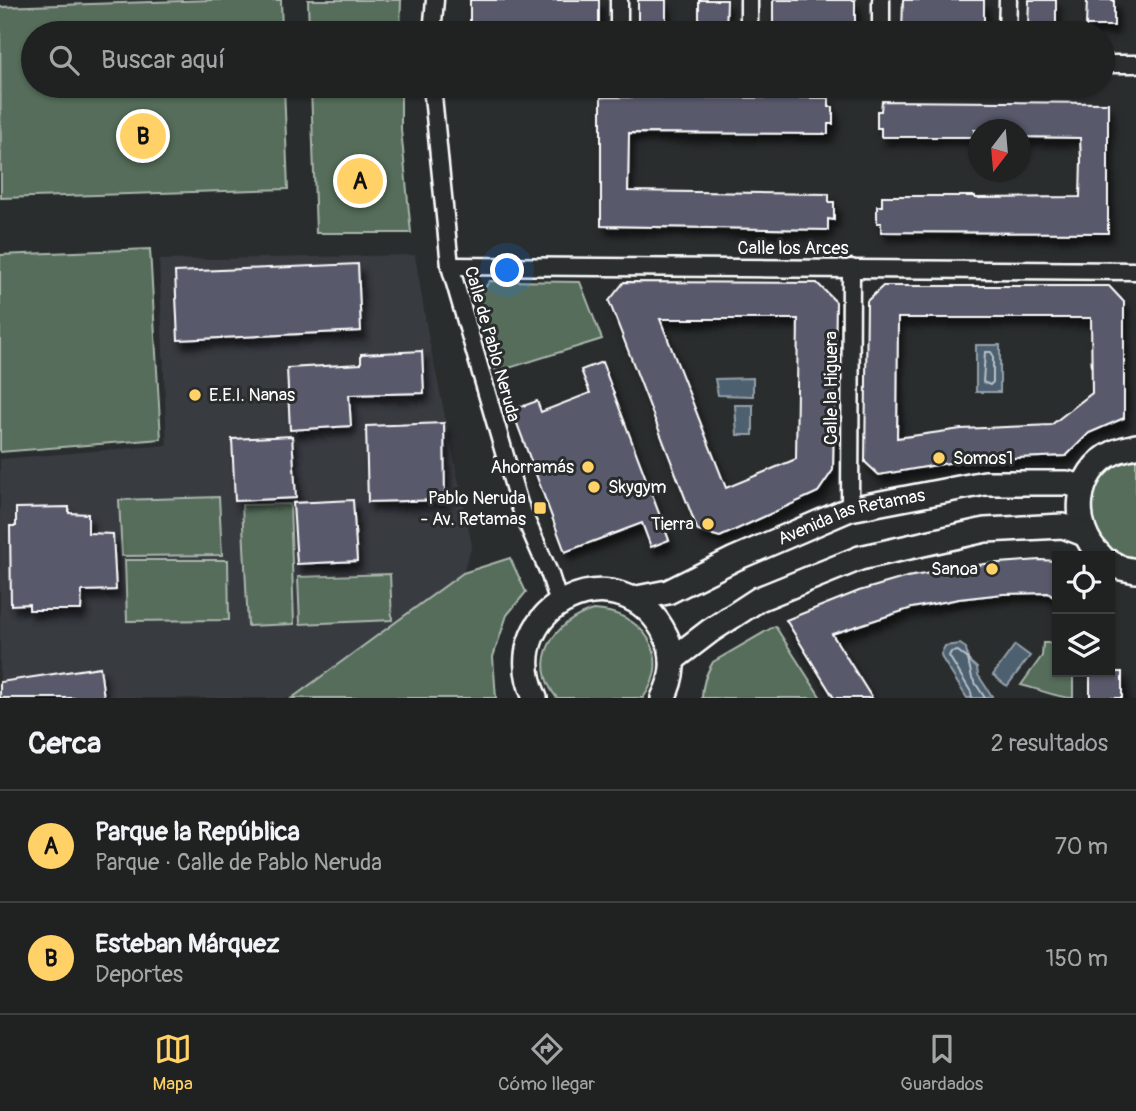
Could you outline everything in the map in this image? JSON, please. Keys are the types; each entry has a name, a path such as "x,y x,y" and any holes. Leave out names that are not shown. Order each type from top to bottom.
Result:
{"street":[{"path":"433,21 435,0"},
{"path":"619,0 619,21"},
{"path":"749,0 749,21"},
{"path":"881,0 881,21"},
{"path":"1007,21 1008,0"},
{"path":"1115,64 1136,64"},
{"name":"Calle de Pablo Neruda","path":"433,98 450,266 519,504 550,575 559,603"},
{"name":"Calle los Arces","path":"450,266 1136,271"},
{"name":"Calle la Higuera","path":"850,509 852,268"},
{"path":"1097,551 1084,534 1079,510 1083,486 1095,466 1114,452 1136,446"},
{"name":"Avenida las Retamas","path":"632,598 668,592 734,559 850,509 985,483 1067,483 1083,486"},
{"path":"672,660 759,599 860,558 985,530 1063,526 1084,534"},
{"path":"1115,565 1136,571"},
{"path":"534,698 527,678 526,656 532,635 543,617 559,603 582,593 608,591 632,598 648,609 669,641 672,660 669,685 664,698"}],"shaded area":[{"path":"415,255 428,335 472,545 463,573 292,698 0,698 0,459 167,445 159,260"}],"green space":[{"path":"281,0 282,21 21,21 21,98 284,98 288,189 1,198 0,7"},
{"path":"308,0 401,0 400,21 309,21"},
{"path":"311,98 401,98 401,129 411,233 316,233"},
{"path":"150,249 161,439 0,452 0,255"},
{"path":"490,281 580,282 602,339 496,372 478,296"},
{"path":"1136,457 1136,559 1117,554 1103,542 1094,527 1091,509 1094,491 1102,476 1116,463"},
{"path":"219,497 222,555 122,556 119,500"},
{"path":"290,504 294,624 248,626 242,505"},
{"path":"510,558 526,592 507,615 493,657 496,698 292,698 463,573"},
{"path":"125,560 228,560 229,620 127,621"},
{"path":"390,574 392,620 300,624 298,577"},
{"path":"593,610 626,618 648,638 654,652 655,666 652,682 643,698 557,698 548,684 544,671 549,645 567,623"},
{"path":"775,626 821,698 702,698 705,679 713,662"},
{"path":"1043,643 1052,643 1052,677 1073,677 1073,698 1021,685 1042,656"}],"water":[{"path":"976,345 1000,345 1000,392 976,392"},
{"path":"753,378 753,396 718,395 715,379"},
{"path":"735,405 753,405 753,435 737,435"},
{"path":"960,644 966,648 968,660 977,668 978,675 992,696 967,698 942,658 945,646"},
{"path":"1015,645 1030,656 1007,686 993,675"}],"building":[{"path":"470,0 599,0 599,21 470,21"},
{"path":"638,0 666,0 666,21 638,21"},
{"path":"699,0 727,0 726,21 699,21"},
{"path":"773,0 855,0 855,21 773,21"},
{"path":"903,0 984,0 984,21 902,21"},
{"path":"1029,0 1056,0 1056,21 1028,21"},
{"path":"1087,0 1114,0 1114,21 1086,21"},
{"path":"601,98 829,98 829,107 833,107 833,124 828,124 828,134 629,133 628,191 829,194 829,202 834,202 834,220 828,219 828,230 601,226"},
{"path":"882,101 1108,103 1108,233 881,232 881,223 877,223 877,206 882,206 882,196 1080,197 1081,160 1080,138 1031,137 1031,119 968,119 968,137 881,137 881,128 877,128 877,111 881,111"},
{"path":"358,264 361,331 178,340 175,272"},
{"path":"624,282 817,283 836,302 833,470 818,492 720,537 698,531 609,301","holes":["660,319 798,319 796,459 726,488"]},
{"path":"883,286 1109,286 1124,302 1124,418 1089,433 1066,456 966,460 879,475 865,462 867,301","holes":["898,318 1091,318 1092,393 1051,425 961,429 897,438"]},
{"path":"422,351 424,393 349,395 351,426 290,430 287,368 361,364 361,354"},
{"name":"Ahorramás","path":"602,362 669,540 651,547 642,523 565,552 512,410 537,401 541,412 590,393 581,370"},
{"path":"444,423 445,500 368,502 366,426"},
{"path":"292,436 296,498 235,501 232,439"},
{"path":"353,500 357,561 297,564 293,503"},
{"path":"69,507 69,513 88,514 88,533 113,534 116,590 82,591 81,610 29,610 29,604 11,605 10,526 16,526 16,508"},
{"path":"1052,561 1052,596 1048,593 1003,594 959,599 912,608 832,634 872,698 834,698 786,620 859,591 907,577 984,564"},
{"path":"100,667 104,698 0,698 0,682"},
{"path":"1115,672 1122,672 1122,698 1090,698 1090,677 1115,677"}],"place":[{"name":"Esteban Márquez","path":"143,136"},
{"name":"Parque la República","path":"360,181"},
{"name":"E.E.I. Nanas","path":"195,395"},
{"name":"Somos1","path":"939,458"},
{"name":"Ahorramás","path":"588,467"},
{"name":"Skygym","path":"594,487"},
{"name":"Pablo Neruda - Av. Retamas","path":"540,508"},
{"name":"Tierra","path":"708,524"},
{"name":"Sanoa","path":"992,569"}]}
